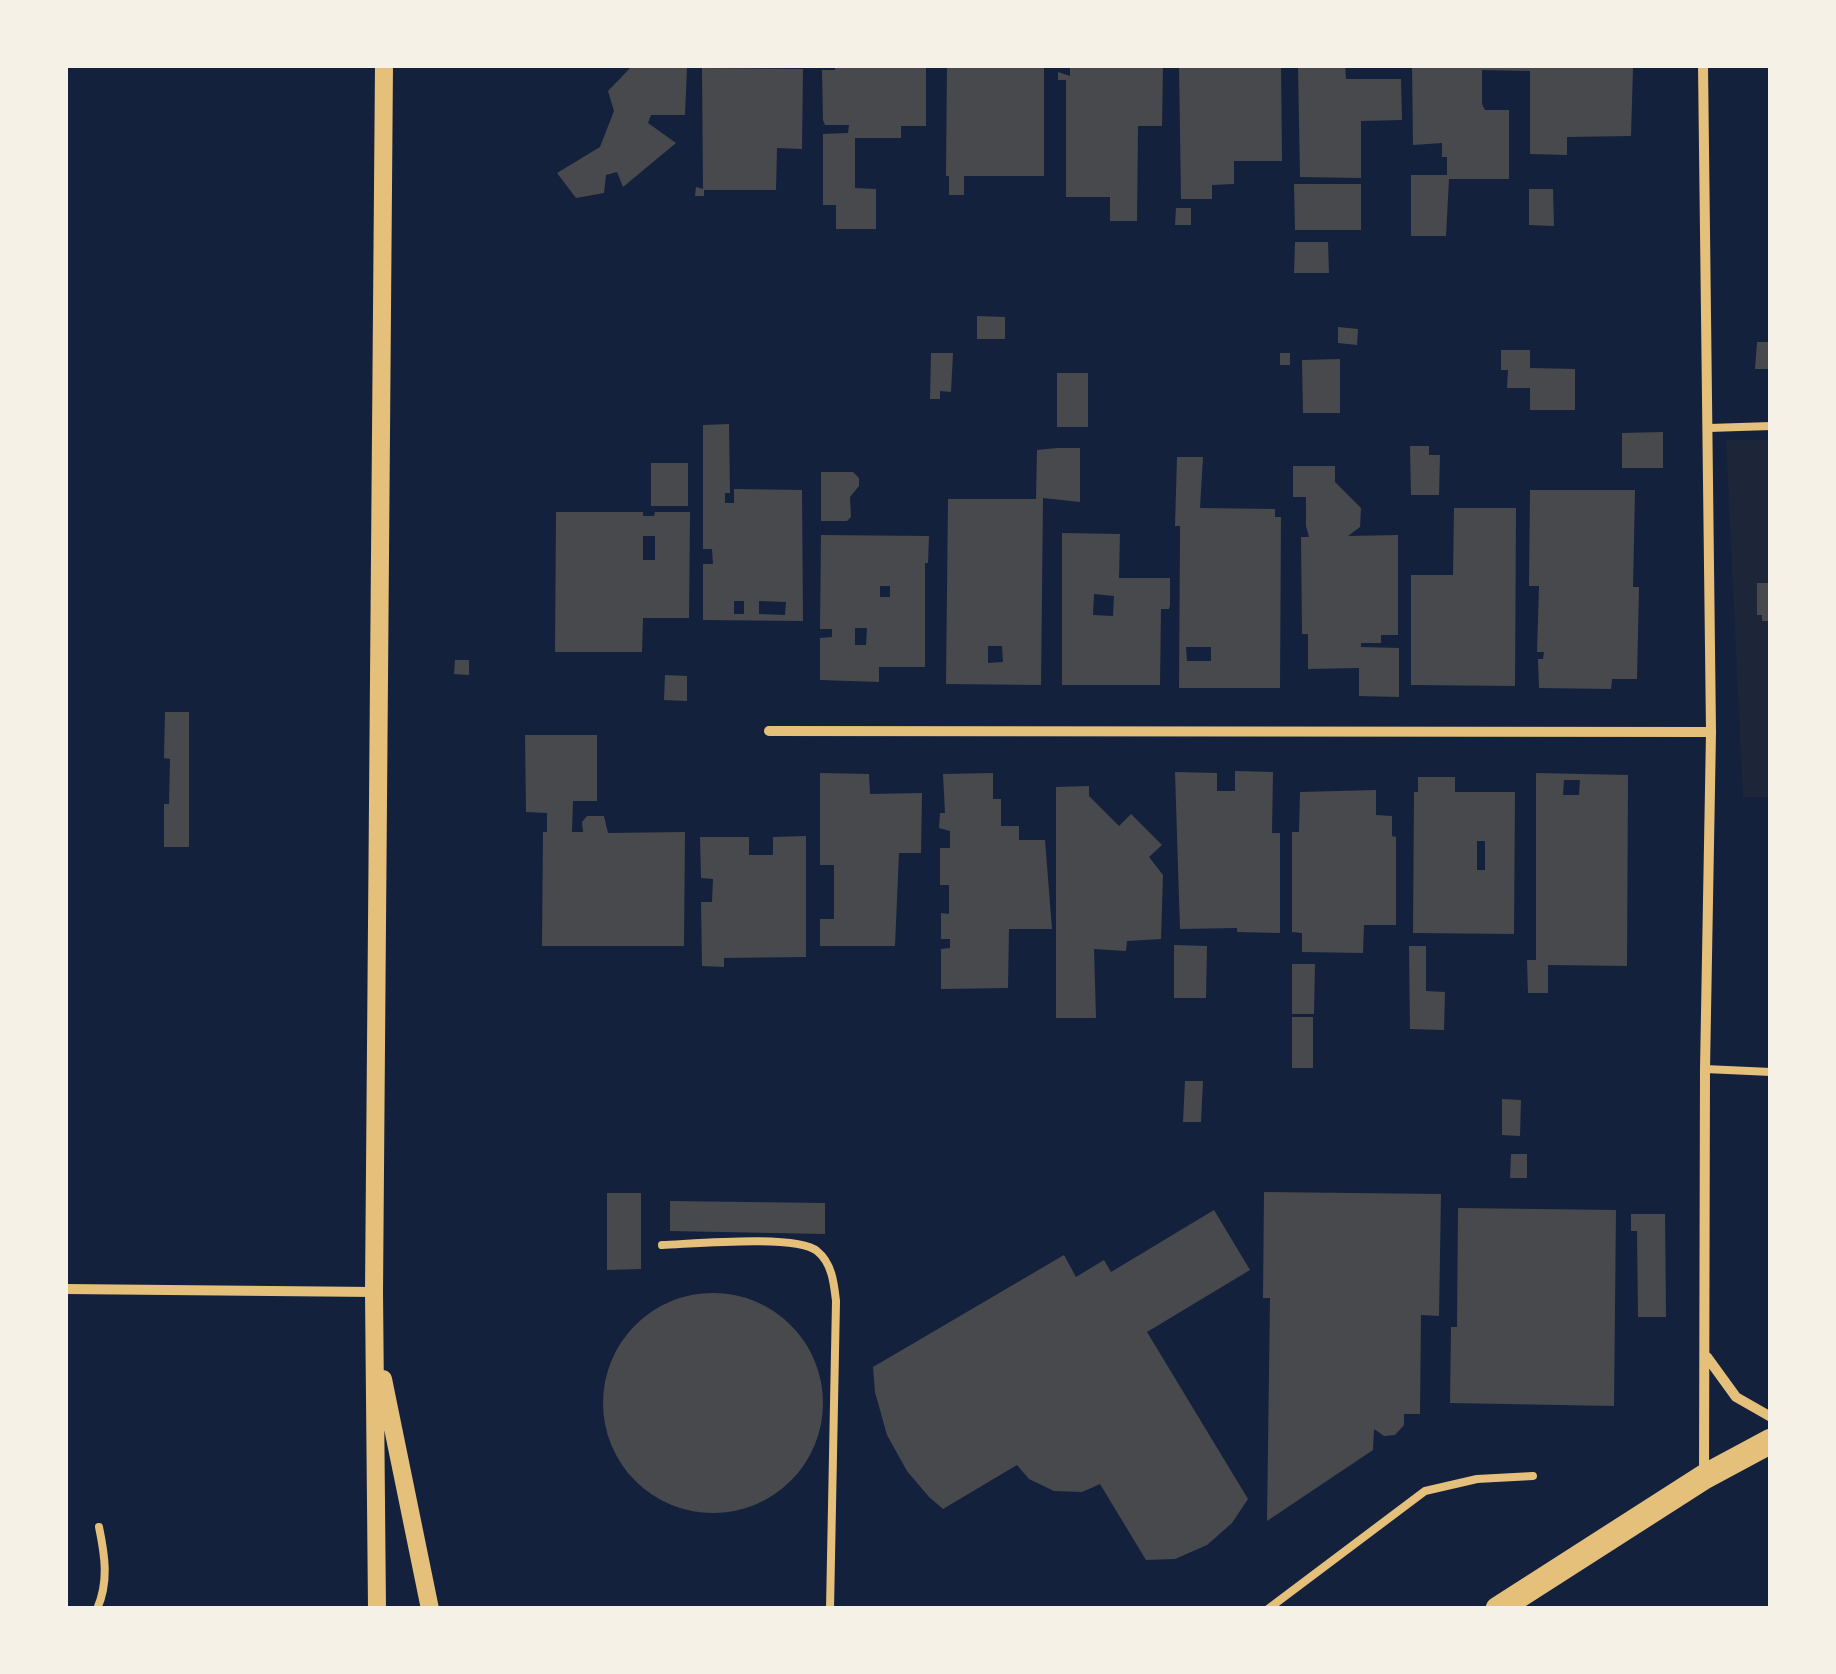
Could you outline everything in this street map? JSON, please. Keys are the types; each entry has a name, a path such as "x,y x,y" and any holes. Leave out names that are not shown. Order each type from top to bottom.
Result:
{"main road":[{"path":"1498,1609 1704,1477 1771,1442"}],"street":[{"path":"377,1609 374,1292 384,65"},
{"path":"1703,65 1711,732 1704,1477"},
{"path":"769,730 1711,732"},
{"path":"65,1289 374,1292"},
{"path":"374,1342 430,1609"},
{"path":"1706,1356 1736,1397 1771,1418"}],"lane":[{"path":"1709,428 1771,426"},
{"path":"1705,1069 1771,1072"},
{"path":"662,1245 793,1242 815,1248 828,1263 836,1301 830,1609"},
{"path":"1268,1609 1424,1492 1477,1479 1533,1476"},
{"path":"97,1609 104,1594 106,1557 99,1528"}],"shaded area":[{"path":"1726,440 1771,440 1771,797 1743,797"}],"building":[{"path":"633,65 687,67 685,115 651,115 648,123 676,143 623,187 617,172 606,175 604,193 576,198 557,173 600,147 614,111 608,91"},
{"path":"835,65 926,65 926,126 901,126 901,138 855,138 855,188 876,189 876,229 836,229 836,205 823,205 823,134 848,133 849,125 825,125 823,120 822,70 835,70"},
{"path":"947,65 1044,65 1044,176 964,176 964,195 949,195"},
{"path":"1070,65 1163,66 1162,126 1138,126 1137,221 1110,221 1110,197 1066,197 1066,80 1058,80 1058,72 1070,76"},
{"path":"1179,65 1281,65 1282,161 1234,161 1234,184 1212,185 1212,199 1181,199"},
{"path":"1298,65 1345,65 1346,79 1401,79 1402,120 1361,121 1361,178 1300,177"},
{"path":"1412,65 1633,68 1631,136 1567,137 1567,155 1530,154 1530,71 1482,70 1485,110 1509,110 1509,179 1449,179 1446,236 1411,236 1411,175 1447,175 1442,143 1413,145"},
{"path":"702,68 803,69 802,149 777,148 776,190 704,190 704,196 695,196 696,187 703,189"},
{"path":"1294,184 1361,184 1361,230 1295,230"},
{"path":"1529,189 1553,189 1554,226 1529,225"},
{"path":"1176,208 1191,208 1191,225 1175,225"},
{"path":"1295,242 1328,242 1329,273 1294,273"},
{"path":"977,316 1005,317 1005,339 977,339"},
{"path":"1338,327 1358,329 1357,345 1338,343"},
{"path":"1757,342 1768,342 1770,369 1755,369"},
{"path":"1501,350 1530,350 1530,368 1575,369 1575,410 1530,410 1530,388 1507,388 1508,370 1501,370"},
{"path":"931,353 953,353 951,392 940,391 940,399 930,399"},
{"path":"1280,353 1290,353 1290,365 1280,365"},
{"path":"1340,359 1340,413 1303,413 1302,360"},
{"path":"1057,373 1088,373 1088,427 1057,427"},
{"path":"729,424 730,493 725,493 725,503 734,503 734,489 802,490 803,621 703,620 703,564 713,564 712,549 703,549 703,425","holes":["734,601 744,601 744,614 734,614","759,601 786,602 785,615 759,614"]},
{"path":"1663,432 1663,468 1622,468 1622,433"},
{"path":"1410,446 1429,446 1429,455 1440,455 1439,495 1411,495"},
{"path":"1080,448 1080,502 1043,498 1041,685 946,684 948,499 1036,499 1037,450","holes":["988,646 1002,646 1003,662 988,663"]},
{"path":"1177,457 1203,457 1200,508 1275,509 1275,517 1281,517 1280,688 1179,688 1180,526 1175,526","holes":["1186,647 1211,647 1211,661 1187,661"]},
{"path":"651,463 688,463 688,506 651,506"},
{"path":"1293,466 1335,466 1335,482 1361,508 1360,527 1348,536 1398,535 1398,635 1381,635 1381,643 1361,643 1361,647 1399,648 1399,697 1359,696 1359,668 1308,669 1308,634 1302,634 1301,537 1309,537 1306,497 1293,497"},
{"path":"821,472 853,472 859,478 859,486 850,497 851,517 847,521 821,521"},
{"path":"1530,490 1635,490 1633,587 1639,587 1637,679 1612,679 1611,689 1539,688 1538,659 1543,659 1544,652 1537,652 1539,586 1529,586"},
{"path":"1454,508 1516,508 1515,686 1411,685 1411,575 1453,575"},
{"path":"556,512 643,512 643,516 654,516 655,512 690,512 689,618 643,618 642,652 555,652","holes":["643,536 655,536 655,560 643,560"]},
{"path":"1062,533 1120,534 1119,578 1170,578 1169,609 1161,609 1160,685 1062,685","holes":["1094,594 1114,596 1113,616 1093,615"]},
{"path":"821,535 929,536 925,563 925,667 879,667 879,682 820,680 820,638 832,637 832,629 820,629","holes":["880,586 890,586 890,597 880,597","855,628 867,628 866,645 855,645"]},
{"path":"1757,583 1771,583 1771,621 1762,621 1762,615 1757,615"},
{"path":"455,660 469,660 469,675 454,674"},
{"path":"665,675 687,676 687,701 664,700"},
{"path":"165,712 189,712 189,847 164,847 170,759 164,758"},
{"path":"525,735 597,735 597,801 573,801 572,832 583,832 582,822 587,816 604,816 608,833 685,832 684,946 542,946 543,832 547,832 547,813 526,812"},
{"path":"1235,771 1273,772 1272,833 1280,833 1280,933 1237,932 1237,928 1180,929 1175,772 1217,773 1217,791 1235,791"},
{"path":"820,773 869,774 870,794 922,793 921,853 899,853 895,946 820,946 820,919 834,919 834,865 820,865"},
{"path":"993,773 993,799 1001,799 1001,826 1019,826 1019,840 1045,840 1052,929 1009,929 1008,988 941,989 941,949 950,948 950,939 941,939 941,913 949,914 949,885 940,885 940,848 950,848 950,831 939,828 940,813 945,813 943,774"},
{"path":"1536,773 1628,775 1627,966 1548,965 1548,993 1528,993 1527,960 1536,960","holes":["1564,780 1580,780 1579,795 1563,795"]},
{"path":"1418,777 1455,777 1455,792 1515,792 1514,934 1413,933 1414,792 1418,792","holes":["1477,841 1485,841 1485,870 1477,870"]},
{"path":"1089,786 1089,796 1119,826 1131,814 1162,845 1149,857 1163,875 1161,939 1127,941 1126,951 1094,949 1096,1018 1056,1018 1056,787"},
{"path":"1376,790 1376,815 1392,816 1392,836 1396,837 1396,925 1364,925 1363,953 1302,952 1302,933 1292,932 1292,832 1299,832 1300,792"},
{"path":"806,836 806,957 724,958 724,967 702,966 701,902 712,902 713,879 701,878 700,837 749,837 749,855 773,855 773,837"},
{"path":"1174,945 1207,946 1206,998 1174,998"},
{"path":"1409,946 1426,946 1426,991 1445,992 1444,1030 1410,1029"},
{"path":"1292,964 1315,964 1314,1014 1292,1014"},
{"path":"1292,1017 1313,1017 1313,1068 1292,1068"},
{"path":"1185,1081 1203,1081 1201,1122 1183,1122"},
{"path":"1502,1099 1521,1100 1520,1136 1502,1135"},
{"path":"1511,1154 1527,1154 1527,1178 1510,1178"},
{"path":"1264,1192 1441,1194 1439,1316 1421,1315 1420,1414 1404,1414 1404,1425 1395,1435 1384,1436 1374,1429 1373,1450 1267,1521 1270,1298 1263,1298"},
{"path":"607,1193 641,1193 641,1269 607,1270"},
{"path":"670,1201 825,1203 825,1234 670,1231"},
{"path":"1458,1208 1616,1210 1614,1406 1450,1403 1451,1327 1457,1327"},
{"path":"1214,1210 1250,1270 1147,1332 1248,1499 1232,1523 1207,1545 1175,1559 1146,1560 1100,1484 1082,1492 1054,1491 1029,1479 1017,1465 943,1509 929,1497 907,1471 887,1435 875,1392 873,1367 1064,1255 1076,1277 1104,1260 1111,1272"},
{"path":"1631,1214 1665,1214 1666,1317 1638,1317 1637,1231 1631,1231"},
{"path":"713,1293 755,1302 791,1325 814,1361 823,1403 814,1445 791,1481 755,1504 713,1513 671,1504 635,1481 612,1445 603,1403 612,1361 635,1325 671,1302"}]}
